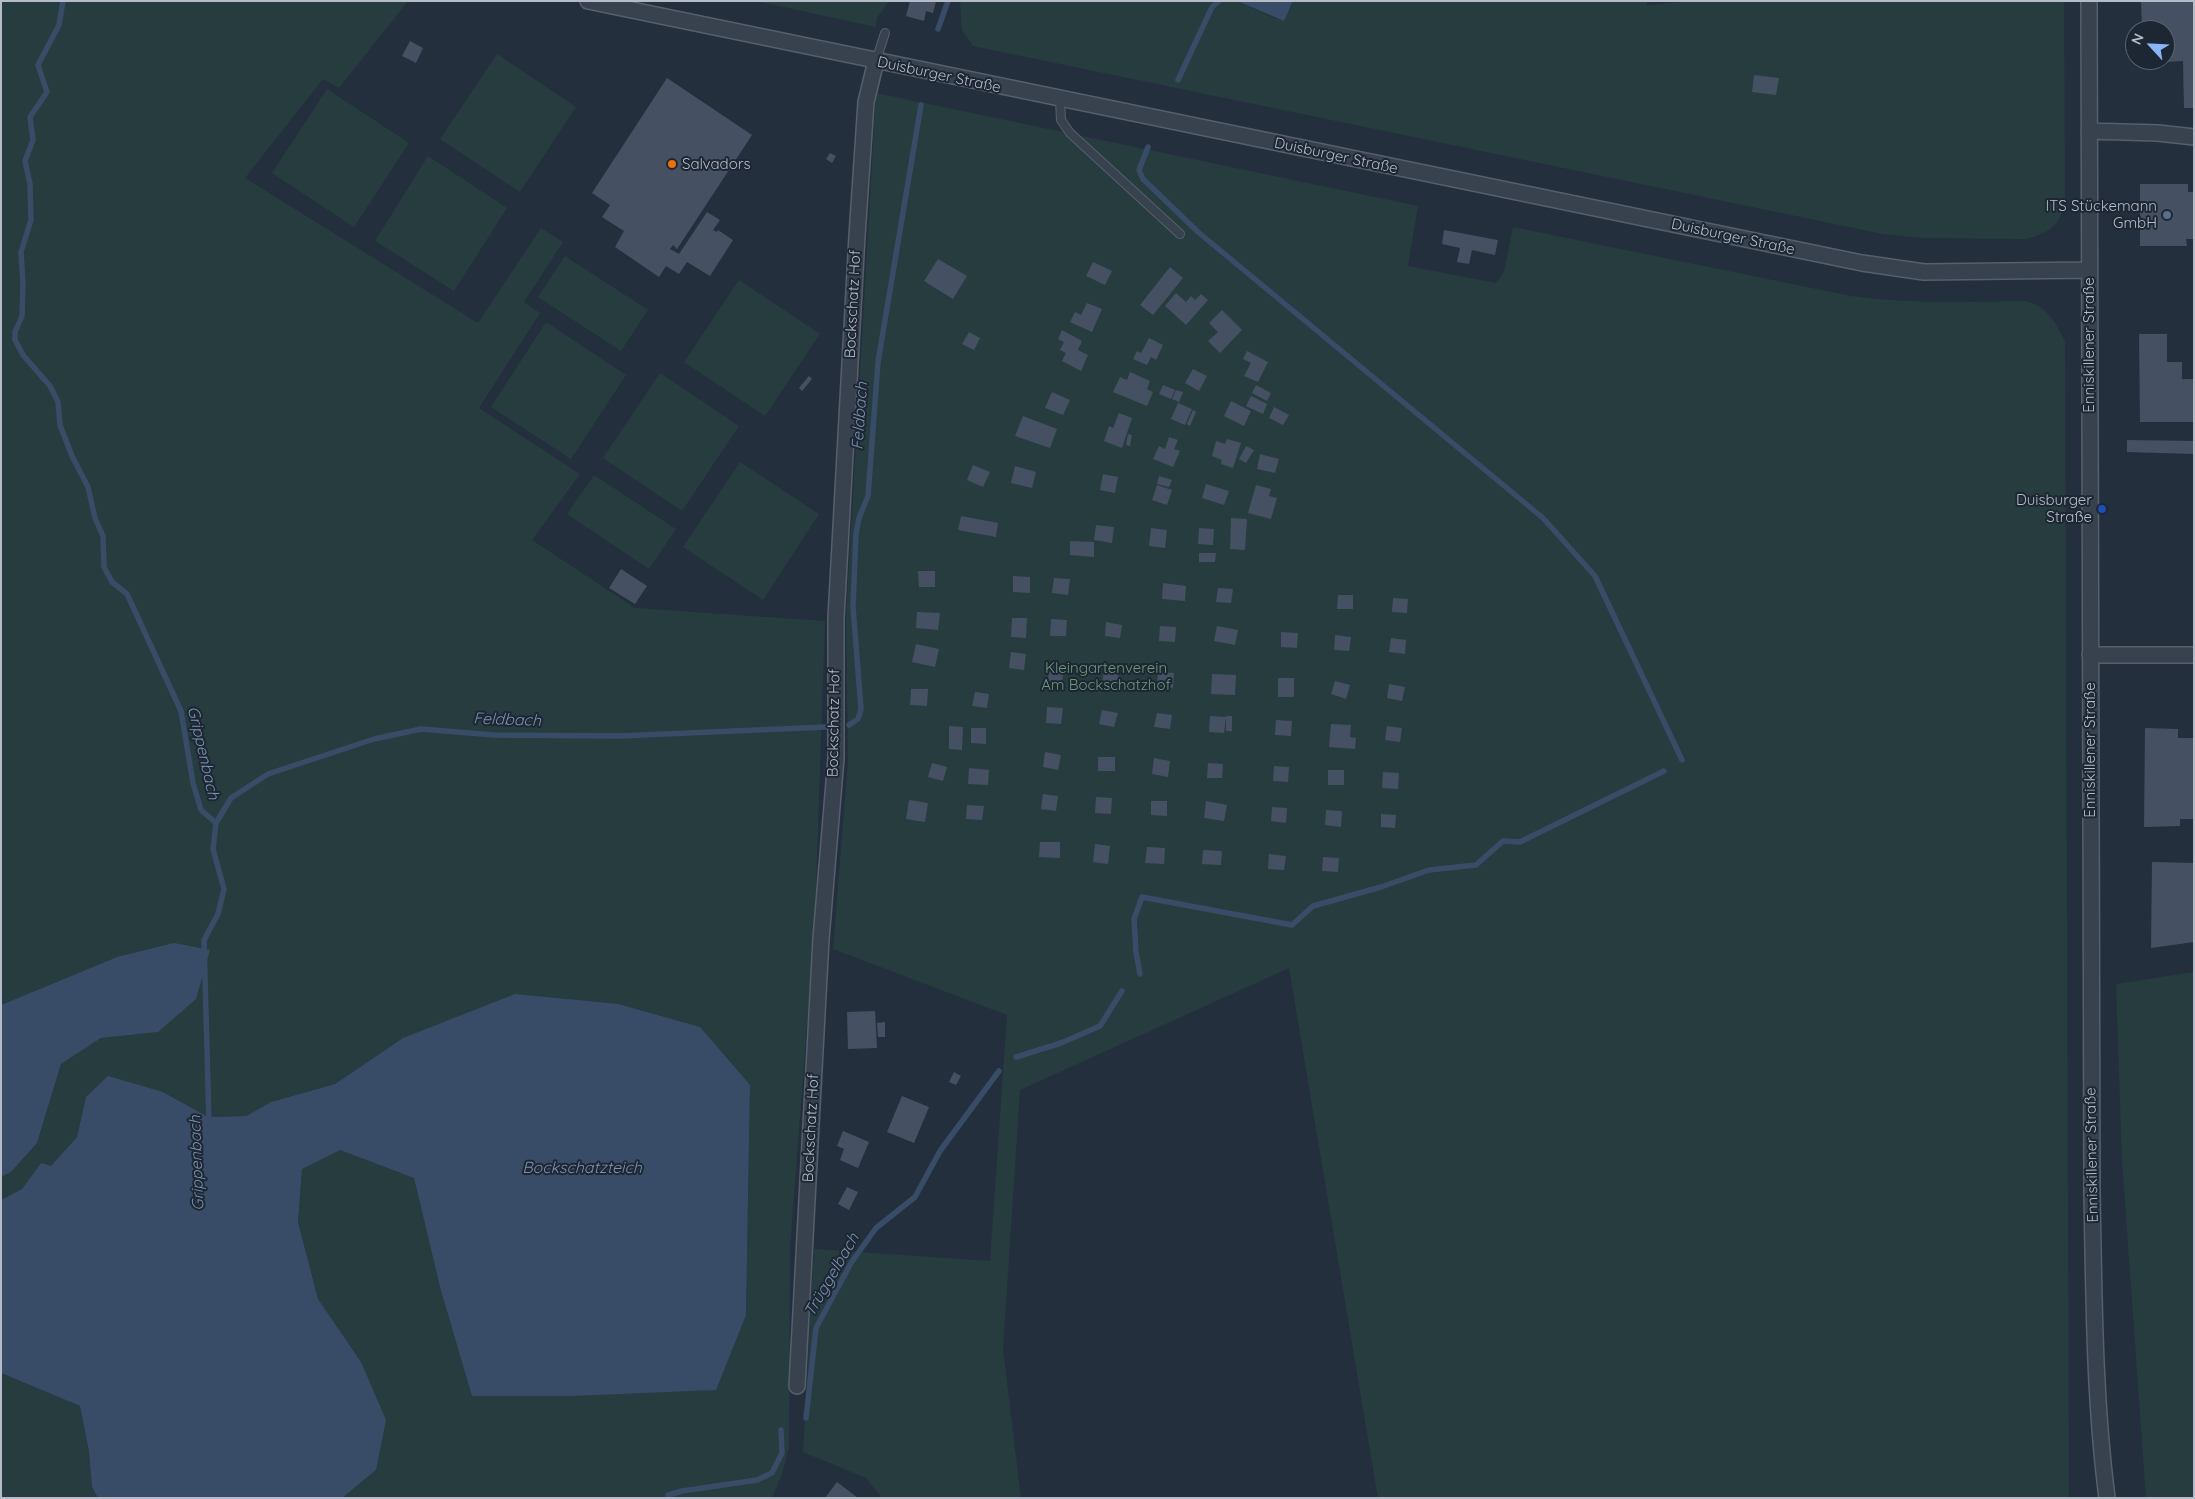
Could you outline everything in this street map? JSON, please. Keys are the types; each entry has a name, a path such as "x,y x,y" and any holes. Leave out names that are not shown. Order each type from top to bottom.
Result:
{"street":[{"name":"Duisburger Straße","path":"588,1 1060,100 1862,263 1932,272 2089,270"},
{"name":"Enniskillener Straße","path":"2089,1 2090,655 2094,1304 2100,1425 2107,1498"},
{"name":"Bockschatz Hof","path":"797,1386 827,850 836,758 836,618 857,236 866,102 876,62"},
{"path":"2089,131 2158,133 2194,137"},
{"path":"2090,655 2194,655"}],"lane":[{"path":"876,62 885,33"},
{"path":"1060,100 1061,120 1070,134 1180,234"}],"green space":[{"path":"1,1 408,1 339,88 323,79 245,178 478,323 541,228 563,242 524,302 540,313 479,408 580,474 532,540 635,608 825,621 815,918 790,1249 789,1448 782,1474 772,1498 342,1498 376,1470 361,1362 318,1299 298,1222 302,1168 340,1150 414,1178 440,1287 746,1315 750,1085 403,1038 335,1084 271,1102 246,1116 208,1117 163,1092 86,1097 77,1137 50,1167 41,1163 22,1189 1,1200 1,1177 11,1172 37,1143 61,1064 101,1038 158,1032 117,957 1,1005"},
{"path":"756,1 889,1 877,18 876,27"},
{"path":"960,1 1237,1 1276,19 1290,10 1293,1 1647,1 1647,5 1695,1 2064,1 2065,200 2060,216 2053,227 2042,234 2026,239 1922,238 1883,234 973,46 962,30"},
{"path":"497,54 576,107 520,192 440,139"},
{"path":"327,89 409,143 354,227 272,173"},
{"name":"Kleingartenverein Am Bockschatzhof","path":"876,93 1418,206 1408,266 1496,283 1504,272 1513,227 1851,296 1916,301 2025,301 2033,303 2050,316 2065,342 2069,1498 1378,1498 1289,968 1020,1090 1003,1349 1021,1498 882,1498 866,1478 803,1452 814,1249 990,1261 1007,1015 833,949 848,761 846,617"},
{"path":"428,156 507,208 454,291 375,241"},
{"path":"565,256 648,310 621,351 538,297"},
{"path":"739,280 820,334 765,416 684,362"},
{"path":"546,322 626,375 571,459 491,407"},
{"path":"660,373 739,426 682,511 603,458"},
{"path":"740,462 819,514 763,600 683,547"},
{"path":"594,475 676,529 649,569 567,514"},
{"path":"2194,972 2194,1498 2146,1498 2122,1160 2116,984"},
{"path":"1,1373 80,1406 89,1452 92,1487 98,1498 1,1498"}],"water":[{"path":"1237,1 1293,1 1284,21"},
{"path":"174,943 210,950 196,999 158,1032 101,1038 61,1064 37,1143 11,1172 1,1177 1,1005 117,957"},
{"name":"Bockschatzteich","path":"515,994 618,1004 700,1027 750,1085 746,1315 716,1390 571,1396 472,1396 440,1287 414,1178 340,1150 302,1169 298,1222 318,1299 361,1362 386,1420 376,1470 342,1498 98,1498 92,1487 89,1452 80,1406 1,1373 1,1200 22,1189 41,1163 51,1166 77,1137 86,1097 108,1076 163,1092 208,1117 246,1116 271,1102 335,1084 403,1038"}],"building":[{"path":"910,1 936,1 933,13 926,11 924,21 906,16"},
{"path":"2141,1 2194,1 2194,108 2184,108 2183,61 2175,61 2175,20 2142,20"},
{"path":"410,41 423,48 416,63 402,56"},
{"path":"1754,75 1779,78 1776,95 1752,92"},
{"name":"Salvadors","path":"667,78 752,135 677,249 673,245 670,249 679,254 707,212 720,220 713,230 717,232 718,230 733,240 710,276 687,262 679,274 666,266 659,277 615,247 624,231 602,217 610,205 592,193"},
{"path":"830,153 836,156 832,163 826,159"},
{"name":"ITS Stückemann GmbH","path":"2140,184 2188,184 2188,192 2194,192 2194,239 2186,239 2187,246 2140,246"},
{"path":"1444,230 1498,240 1495,255 1472,250 1469,264 1457,262 1460,248 1442,244"},
{"path":"938,259 967,276 953,299 924,281"},
{"path":"1093,262 1112,271 1105,285 1086,276"},
{"path":"1170,267 1183,278 1153,315 1140,305"},
{"path":"1176,293 1186,302 1191,296 1195,300 1201,294 1208,300 1186,325 1165,306"},
{"path":"1087,303 1102,309 1092,332 1070,322 1075,312 1081,315"},
{"path":"1222,310 1242,330 1220,353 1208,341 1218,332 1209,323"},
{"path":"1062,330 1082,341 1078,350 1088,355 1081,371 1062,361 1066,353 1060,350 1064,342 1058,339"},
{"path":"969,332 980,338 974,350 962,344"},
{"path":"2139,334 2167,334 2167,362 2182,362 2182,379 2194,379 2194,422 2140,422"},
{"path":"1149,338 1163,345 1156,360 1151,357 1147,365 1133,359 1137,351 1141,353"},
{"path":"1247,351 1268,362 1258,382 1244,376 1251,363 1243,359"},
{"path":"1193,369 1207,376 1199,391 1185,383"},
{"path":"1130,372 1150,381 1147,389 1153,392 1147,406 1113,392 1120,377 1127,380"},
{"path":"809,376 812,379 802,391 799,388"},
{"path":"1163,385 1175,390 1171,399 1159,394"},
{"path":"1256,385 1271,393 1267,401 1252,393"},
{"path":"1176,390 1183,392 1179,402 1172,399"},
{"path":"1052,392 1070,400 1063,415 1045,408"},
{"path":"1251,396 1267,404 1263,414 1246,406"},
{"path":"1231,401 1251,411 1244,426 1224,416"},
{"path":"1178,403 1192,409 1185,425 1171,419"},
{"path":"1274,407 1289,415 1283,425 1269,418"},
{"path":"1193,410 1196,412 1190,426 1187,424"},
{"path":"1119,413 1132,418 1122,448 1104,441 1109,426 1113,428"},
{"path":"1023,416 1057,429 1050,448 1015,436"},
{"path":"1128,434 1132,435 1130,446 1126,445"},
{"path":"1169,437 1178,440 1174,449 1180,451 1173,467 1153,459 1159,446 1165,449"},
{"path":"1227,439 1241,443 1233,468 1221,464 1222,460 1212,456 1216,441 1225,444"},
{"path":"2127,440 2194,441 2194,454 2127,452"},
{"path":"1246,446 1254,450 1246,463 1239,459"},
{"path":"1260,454 1279,459 1275,473 1257,469"},
{"path":"973,465 990,472 983,487 967,480"},
{"path":"1015,466 1036,472 1032,488 1011,483"},
{"path":"1103,474 1118,477 1115,493 1100,490"},
{"path":"1159,476 1172,480 1169,487 1157,484"},
{"path":"1206,484 1229,491 1224,505 1202,498"},
{"path":"1157,485 1172,490 1167,505 1152,500"},
{"path":"1256,485 1271,489 1269,496 1277,498 1271,519 1248,513"},
{"path":"961,516 998,523 996,537 958,530"},
{"path":"1231,518 1247,519 1245,550 1230,549"},
{"path":"1096,525 1114,527 1112,543 1094,540"},
{"path":"1151,528 1167,530 1165,548 1149,546"},
{"path":"1199,528 1214,529 1213,545 1198,544"},
{"path":"1070,541 1094,542 1094,557 1070,555"},
{"path":"1199,553 1216,553 1215,562 1199,562"},
{"path":"621,569 647,586 635,604 609,588"},
{"path":"918,571 935,571 935,587 919,587"},
{"path":"1013,576 1030,577 1030,593 1013,592"},
{"path":"1054,578 1070,579 1068,595 1052,593"},
{"path":"1163,583 1186,586 1185,601 1162,599"},
{"path":"1218,588 1233,589 1231,603 1216,602"},
{"path":"1338,595 1353,595 1353,609 1337,609"},
{"path":"1393,598 1408,599 1407,613 1392,612"},
{"path":"917,612 940,613 938,630 916,628"},
{"path":"1012,618 1027,618 1026,638 1011,637"},
{"path":"1051,619 1067,620 1066,636 1050,636"},
{"path":"1106,622 1122,625 1120,638 1105,636"},
{"path":"1160,626 1176,627 1175,642 1159,641"},
{"path":"1217,626 1238,630 1235,645 1214,641"},
{"path":"1281,632 1298,633 1297,648 1281,647"},
{"path":"1335,635 1351,637 1349,651 1334,650"},
{"path":"1391,638 1406,640 1405,654 1389,652"},
{"path":"916,644 939,649 935,667 912,662"},
{"path":"1011,652 1026,654 1024,670 1009,668"},
{"path":"1049,666 1064,667 1062,682 1048,681"},
{"path":"1104,669 1119,670 1118,685 1102,684"},
{"path":"1158,672 1174,673 1173,688 1157,686"},
{"path":"1212,674 1236,675 1235,695 1211,694"},
{"path":"1278,678 1294,678 1294,697 1278,697"},
{"path":"1335,681 1350,685 1346,699 1331,694"},
{"path":"1389,684 1405,687 1402,701 1387,698"},
{"path":"911,689 928,689 927,706 910,705"},
{"path":"975,692 989,694 987,708 972,706"},
{"path":"1047,707 1063,708 1061,724 1046,723"},
{"path":"1102,710 1118,713 1114,727 1099,724"},
{"path":"1157,713 1172,715 1170,729 1154,727"},
{"path":"1210,716 1226,717 1224,733 1209,732"},
{"path":"1226,716 1232,716 1232,731 1226,731"},
{"path":"1276,720 1292,721 1291,736 1275,735"},
{"path":"1331,724 1351,725 1350,737 1356,738 1355,749 1329,747"},
{"path":"949,726 963,727 962,750 949,749"},
{"path":"1387,726 1402,728 1400,742 1385,740"},
{"path":"971,728 986,728 986,744 971,743"},
{"path":"2145,728 2178,729 2178,738 2194,738 2194,819 2180,819 2180,826 2144,827"},
{"path":"1045,752 1061,755 1058,770 1043,767"},
{"path":"1098,757 1115,757 1115,771 1098,771"},
{"path":"1154,758 1170,761 1168,777 1152,774"},
{"path":"932,763 947,767 943,781 928,777"},
{"path":"1208,763 1223,764 1222,778 1207,778"},
{"path":"1274,766 1289,767 1288,782 1273,781"},
{"path":"969,768 989,770 988,785 968,784"},
{"path":"1328,770 1344,770 1344,785 1328,785"},
{"path":"1383,772 1399,773 1398,789 1382,788"},
{"path":"1043,794 1058,796 1056,811 1041,809"},
{"path":"1096,797 1112,798 1111,814 1095,813"},
{"path":"909,800 928,803 925,822 906,819"},
{"path":"1151,801 1167,801 1167,816 1151,815"},
{"path":"1206,801 1227,805 1224,821 1204,818"},
{"path":"967,805 984,806 982,820 966,819"},
{"path":"1272,807 1287,808 1286,823 1271,821"},
{"path":"1326,810 1342,811 1341,827 1325,825"},
{"path":"1381,814 1396,815 1395,828 1381,827"},
{"path":"1040,842 1060,842 1060,858 1039,857"},
{"path":"1095,844 1110,846 1108,864 1093,862"},
{"path":"1147,847 1165,848 1164,864 1145,863"},
{"path":"1203,850 1222,851 1221,865 1202,864"},
{"path":"1269,854 1286,856 1284,870 1268,869"},
{"path":"1323,857 1339,858 1338,872 1322,871"},
{"path":"2152,862 2194,863 2194,942 2151,948"},
{"path":"875,1011 877,1048 848,1049 847,1012"},
{"path":"885,1022 885,1037 878,1037 877,1023"},
{"path":"954,1072 961,1076 956,1085 949,1082"},
{"path":"902,1096 929,1107 914,1143 887,1132"},
{"path":"843,1131 869,1142 858,1168 840,1160 844,1149 837,1146"},
{"path":"847,1187 858,1192 849,1210 838,1204"},
{"path":"837,1482 858,1498 825,1498"}],"waterway":[{"name":"Grippenbach","path":"63,1 59,25 38,65 47,92 30,117 33,140 25,161 30,184 31,220 21,252 22,316 15,332 15,340 23,355 50,386 58,402 60,425 72,456 88,487 95,518 103,536 104,567 112,582 127,594 181,711 193,783 201,810 216,823"},
{"name":"Feldbach","path":"938,29 948,1"},
{"path":"1178,80 1212,7 1219,1"},
{"name":"Feldbach","path":"849,725 858,719 861,709 853,607 856,534 859,518 868,496 878,362 921,105"},
{"path":"1148,147 1139,170 1143,179 1198,232 1543,518 1595,576 1682,760"},
{"name":"Feldbach","path":"209,1123 204,940 218,914 224,889 213,849 216,823 231,798 268,774 374,739 421,729 494,735 619,736 826,727"},
{"path":"1140,974 1136,952 1134,919 1142,897 1292,925 1313,906 1381,887 1429,870 1476,865 1503,841 1520,842 1664,771"},
{"path":"1016,1057 1061,1043 1100,1026 1122,991"},
{"name":"Trüggelbach","path":"806,1418 816,1328 851,1263 876,1228 915,1197 940,1151 999,1071"},
{"name":"Trüggelbach","path":"668,1498 668,1495 682,1491 757,1480 772,1473 782,1453 781,1430"}],"place":[{"name":"Salvadors","path":"672,164"},
{"name":"ITS Stückemann GmbH","path":"2167,215"},
{"name":"Duisburger Straße","path":"2102,509"}]}
